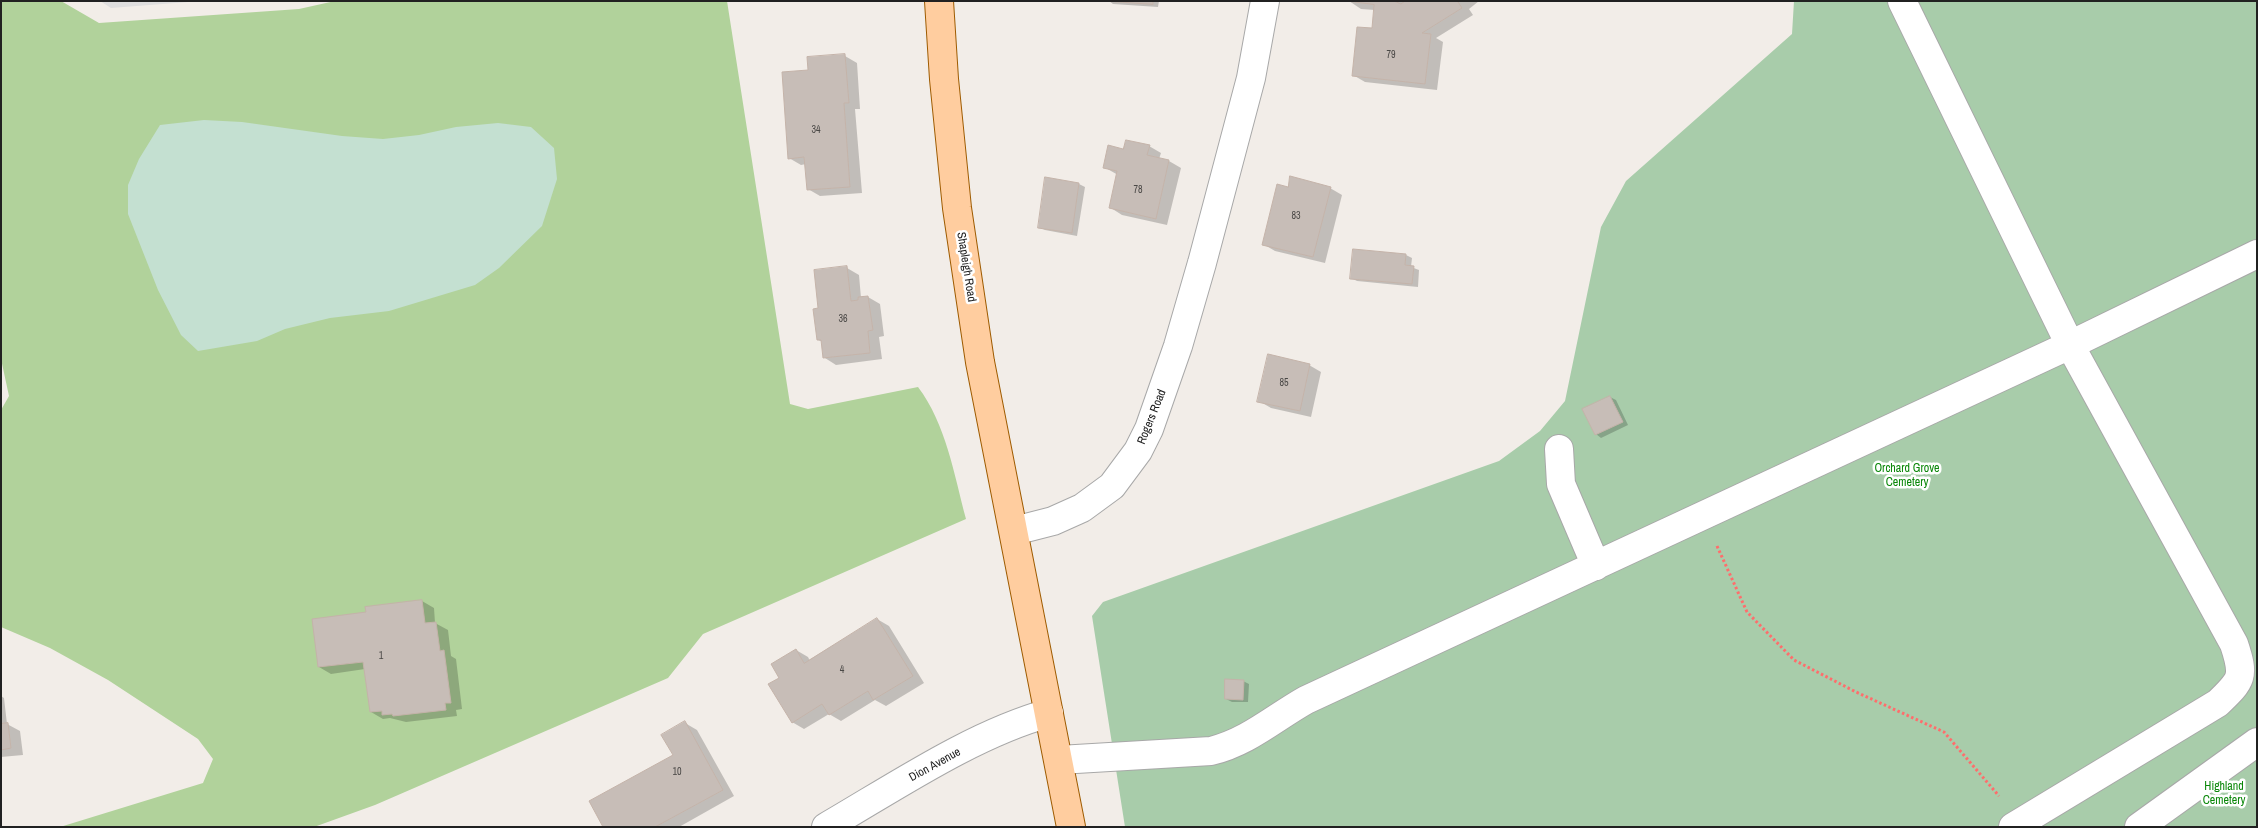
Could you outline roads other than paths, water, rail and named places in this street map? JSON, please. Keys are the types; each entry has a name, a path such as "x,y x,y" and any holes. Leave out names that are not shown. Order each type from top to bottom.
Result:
{"main road":[{"name":"Shapleigh Road","path":"939,1 944,79 957,208 980,362 1014,531"},
{"path":"1014,531 1071,827"}],"street":[{"name":"Rogers Road","path":"1014,531 1060,518 1082,508 1112,486 1138,451 1149,429 1178,346 1202,263 1251,78 1265,1"},
{"path":"1902,1 2070,346 2234,644 2240,662 2241,676 2234,688 2218,704 2017,824"},
{"path":"1059,760 1211,751 1229,747 1253,735 1278,715 1306,700 2070,346 2257,254"},
{"path":"1559,449 1561,484 1596,566"},
{"name":"Dion Avenue","path":"826,827 960,750 1025,720 1049,713"},
{"path":"2139,827 2257,742"}],"park label":[{"name":"Orchard Grove Cemetery","path":"1907,476"},
{"name":"Highland Cemetery","path":"2224,794"}]}
